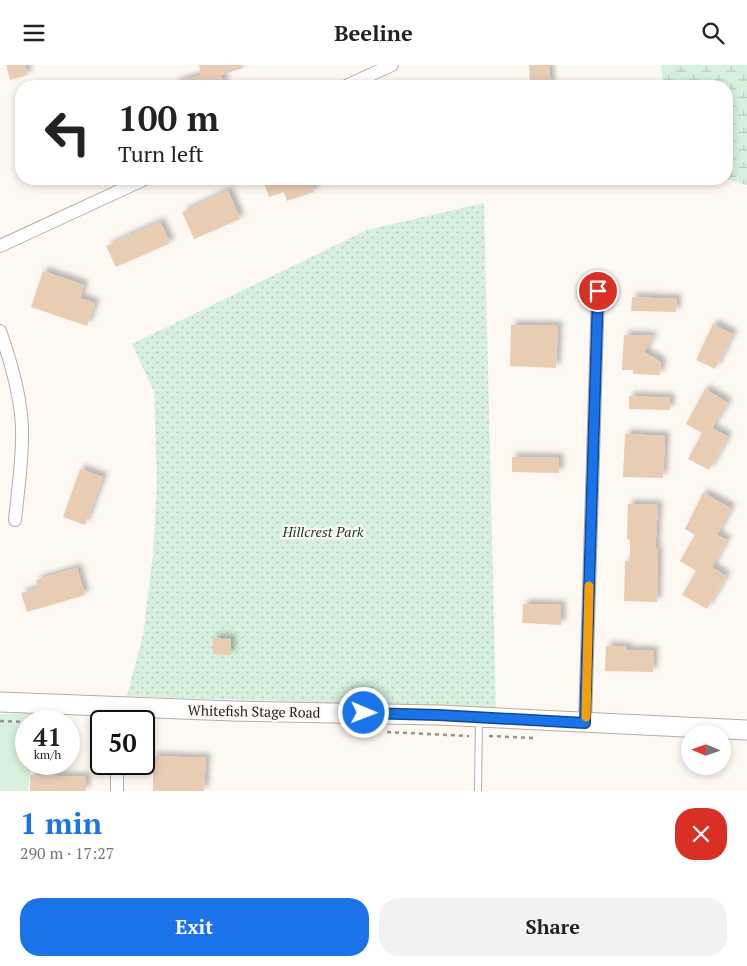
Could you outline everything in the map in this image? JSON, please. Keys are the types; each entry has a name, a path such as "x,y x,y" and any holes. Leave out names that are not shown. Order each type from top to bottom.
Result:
{"main road":[{"name":"Whitefish Stage Road","path":"0,701 90,711"},
{"name":"Whitefish Stage Road","path":"155,714 479,717 747,730"}],"street":[{"path":"359,80 392,65"},
{"path":"0,246 132,185"},
{"path":"585,723 598,291"},
{"path":"0,331 15,381 22,428 22,458 15,519"},
{"path":"117,775 117,791"}],"lane":[{"path":"478,791 479,717"}],"path":[{"path":"0,721 15,722"},
{"path":"386,732 537,738"}],"green space":[{"path":"661,65 747,65 747,185 733,181 733,80 662,80"},
{"name":"Hillcrest Park","path":"484,203 496,708 127,696 143,635 153,555 157,483 154,392 132,344 367,230"},
{"path":"0,714 15,714 15,775 30,775 28,791 0,791"}],"building":[{"path":"6,65 25,65 28,75 10,80"},
{"path":"199,65 242,65 243,68 221,75 223,80 184,80 201,75"},
{"path":"529,65 549,65 550,80 530,80"},
{"path":"265,185 312,185 314,192 287,201 284,192 269,197"},
{"path":"228,191 240,219 194,239 182,212"},
{"path":"160,222 170,243 116,267 106,246"},
{"path":"43,271 84,285 80,298 95,303 87,326 31,307"},
{"path":"632,297 677,299 676,312 631,311"},
{"path":"713,324 733,334 715,369 696,360"},
{"path":"511,325 558,326 556,368 510,366"},
{"path":"624,335 653,336 644,352 661,362 660,375 633,374 633,370 622,370"},
{"path":"705,389 728,403 712,428 728,437 709,470 688,459 702,433 686,424"},
{"path":"629,396 670,398 670,410 629,409"},
{"path":"625,434 665,436 663,478 623,477"},
{"path":"512,457 559,458 559,473 512,472"},
{"path":"80,469 103,477 85,525 63,517"},
{"path":"703,493 731,508 717,535 727,540 712,567 726,576 707,609 682,595 696,571 680,561 695,535 685,529"},
{"path":"628,504 658,505 655,554 658,547 657,602 624,601 625,561 630,561 630,540 627,539"},
{"path":"77,568 85,595 27,612 21,593 38,588 36,580"},
{"path":"523,604 561,605 561,625 522,623"},
{"path":"213,638 231,639 231,655 213,654"},
{"path":"606,646 627,647 627,650 654,651 653,672 605,671"},
{"path":"155,756 206,758 204,791 153,791"},
{"path":"30,775 86,777 86,791 30,791"}],"slow traffic":[{"path":"586,717 589,586"}],"route":[{"path":"364,713 585,723 598,291"}]}
